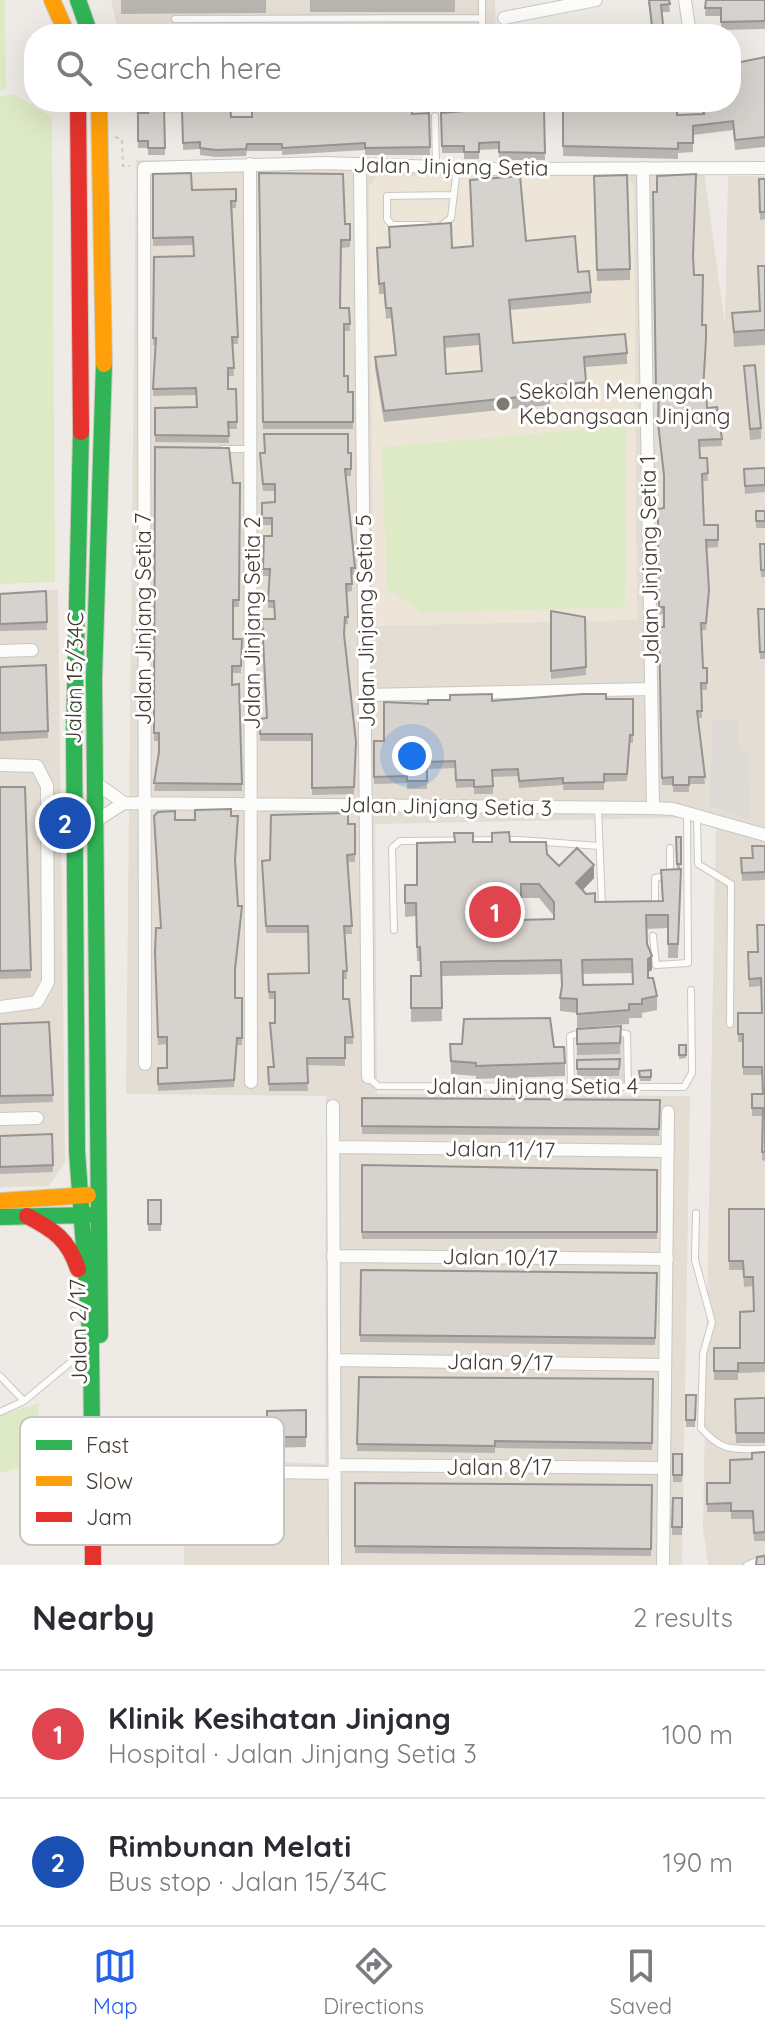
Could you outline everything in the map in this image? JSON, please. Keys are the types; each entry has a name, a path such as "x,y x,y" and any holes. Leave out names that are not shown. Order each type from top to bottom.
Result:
{"street":[{"path":"52,0 63,24"},
{"path":"504,18 596,0"},
{"path":"685,0 689,24"},
{"path":"80,3 87,24"},
{"name":"Jalan 15/34C","path":"78,112 82,372 74,734 77,1151 86,1296"},
{"name":"Jalan 15/34C","path":"98,1195 94,679 104,380 99,112"},
{"name":"Jalan Jinjang Setia","path":"143,170 250,164 765,168"},
{"name":"Jalan Jinjang Setia 2","path":"250,164 251,1082"},
{"name":"Jalan Jinjang Setia 5","path":"360,165 368,1077"},
{"name":"Jalan Jinjang Setia 1","path":"643,168 653,808"},
{"name":"Jalan Jinjang Setia 7","path":"143,170 145,1064"},
{"path":"0,651 32,650"},
{"path":"365,695 651,689"},
{"path":"0,765 37,766 44,774 47,786 48,982 37,1002 0,1007"},
{"path":"96,783 124,803 97,820"},
{"name":"Jalan Jinjang Setia 3","path":"124,803 653,808 765,835"},
{"path":"333,1106 335,1565"},
{"path":"663,1565 668,1112"},
{"path":"0,1119 37,1118"},
{"name":"Jalan 11/17","path":"333,1147 668,1151"},
{"path":"26,1208 64,1186 74,1168 77,1151"},
{"path":"0,1217 26,1208 98,1195"},
{"name":"Jalan 2/17","path":"98,1195 102,1417"},
{"path":"0,1201 26,1208 99,1215"},
{"path":"26,1208 62,1233 70,1243 86,1296"},
{"name":"Jalan 10/17","path":"333,1256 667,1259"},
{"name":"Jalan 2/17","path":"86,1296 91,1345 92,1417"},
{"name":"Jalan 9/17","path":"334,1360 665,1365"},
{"name":"Jalan 8/17","path":"284,1470 664,1468"},
{"name":"Jalan 2/17","path":"93,1545 93,1565"},
{"name":"Jalan 2/17","path":"104,1545 104,1565"}],"lane":[{"path":"482,0 482,24"},
{"path":"175,19 482,18"},
{"path":"435,116 436,167"},
{"path":"454,195 387,196 387,219 392,225 443,225 451,218 454,195 457,168"},
{"path":"251,435 267,435"},
{"path":"347,435 363,435"},
{"path":"143,448 158,448"},
{"path":"205,448 251,449"},
{"path":"598,807 602,908 606,910"},
{"path":"653,936 656,965 688,963 692,815"},
{"path":"692,815 698,864 731,884 730,1024"},
{"path":"394,930 392,848 400,841 519,840 599,846"},
{"path":"650,910 657,903 655,878 670,875 670,848"},
{"name":"Jalan Jinjang Setia 4","path":"368,1077 378,1086 684,1087 692,1073 691,990"},
{"path":"571,1086 571,1034 598,1032"},
{"path":"610,1032 627,1034 628,1086"},
{"path":"613,1060 627,1060"},
{"path":"570,1061 585,1061"},
{"path":"696,1213 695,1260 712,1322 703,1354 701,1428 715,1444 729,1449 765,1449"},
{"path":"0,1412 24,1401 91,1345"},
{"path":"0,1376 24,1401"},
{"path":"747,1565 765,1558"}],"path":[{"path":"100,138 122,139 123,166 143,170"}],"shaded area":[{"path":"111,0 495,0 496,24 117,24"},
{"path":"135,112 256,112 135,114"},
{"path":"136,160 523,166 703,165 725,324 728,176 765,176 765,1565 708,1565 703,1529 716,817 375,824 377,1094 690,1096 682,1565 184,1565 184,1545 284,1545 284,1462 325,1464 326,1096 126,1094"},
{"name":"Sekolah Menengah Kebangsaan Jinjang","path":"377,176 626,176 634,186 637,620 374,626 369,187"},
{"path":"58,590 65,1162 49,1186 0,1187 0,592"},
{"path":"712,720 738,720 738,742 748,757 750,820 710,805"},
{"path":"624,1036 624,1082 577,1082 576,1037"}],"green space":[{"path":"0,0 5,0 6,90 0,90"},
{"path":"15,95 24,100 24,112 44,112 52,117 55,582 0,584 0,96"},
{"path":"626,426 625,607 422,613 387,589 382,447"},
{"path":"39,1403 38,1417 20,1417 20,1467 0,1473 0,1415"}],"building":[{"path":"649,0 669,0 670,4 661,5 663,24 652,24"},
{"path":"706,0 765,0 765,21 721,22 721,8 705,8"},
{"path":"765,57 765,137 735,140 733,121 693,126 693,143 678,143 678,149 563,146 563,112 677,112 677,115 741,112 741,62"},
{"path":"164,112 165,148 148,148 148,141 138,141 138,113"},
{"path":"182,112 231,112 231,117 252,117 252,112 429,113 430,147 365,148 365,143 282,148 282,144 247,144 246,149 216,150 200,148 200,142 183,143"},
{"path":"544,112 545,153 499,152 499,142 479,143 479,152 464,152 464,146 442,146 441,113"},
{"path":"191,173 192,190 236,189 236,201 231,201 238,337 232,337 234,368 228,368 228,389 236,389 237,422 228,422 229,436 155,435 155,408 197,407 196,388 153,389 156,338 153,338 154,257 194,256 193,237 153,238 153,174"},
{"path":"259,173 343,174 345,224 350,224 350,240 341,240 340,308 349,308 350,324 344,324 344,376 348,376 348,392 353,392 353,422 263,422"},
{"path":"696,174 693,256 694,275 703,275 702,325 706,325 706,339 703,391 706,391 707,408 717,407 722,439 699,440 700,458 707,458 708,473 702,474 704,525 718,525 718,540 706,540 709,590 706,623 701,623 703,668 707,668 707,683 701,683 702,711 697,711 705,777 689,777 689,785 673,785 673,777 662,778 659,627 664,627 664,607 659,607 658,509 664,508 664,475 658,423 659,390 656,390 653,192 657,192 657,176"},
{"path":"627,175 630,269 597,270 594,176"},
{"path":"520,176 526,241 575,236 578,272 589,271 591,292 509,300 513,343 625,334 627,353 584,357 586,382 549,386 550,394 384,411 375,357 396,355 391,308 386,308 384,283 379,284 377,248 390,247 389,227 451,223 452,248 473,246 470,180","holes":["479,334 482,371 446,374 444,337"]},
{"path":"759,179 765,179 765,212 760,212"},
{"path":"758,266 765,266 765,330 734,332 732,313 760,311"},
{"path":"755,365 761,428 750,429 744,366"},
{"path":"264,434 348,434 351,469 345,469 355,568 351,568 352,584 346,584 348,617 345,617 344,634 356,742 354,787 312,788 312,734 260,734 260,719 267,718 262,619 275,619 274,601 268,601 270,569 263,569 264,536 272,536 272,518 262,518 262,503 275,502 275,484 263,484 260,453 265,453"},
{"path":"155,447 229,448 233,483 240,483 239,600 233,600 233,639 242,639 241,666 232,666 232,685 239,684 242,784 154,783 159,752 159,733 154,733"},
{"path":"765,468 765,485 745,486 744,469"},
{"path":"756,511 765,511 765,521 756,521"},
{"path":"760,544 765,544 765,570 761,570"},
{"path":"46,591 47,622 0,624 0,594"},
{"path":"758,609 765,609 765,652 760,652"},
{"path":"551,611 585,617 586,667 551,671"},
{"path":"46,665 48,731 0,733 0,667"},
{"path":"492,694 492,701 583,694 606,694 606,699 633,699 633,735 630,735 627,774 604,774 604,782 563,783 563,778 519,781 518,769 492,770 493,786 474,787 474,780 456,780 455,761 427,762 427,781 407,781 407,776 374,777 374,741 384,741 384,702 428,704 428,700 450,700 450,695"},
{"path":"0,787 25,787 31,970 0,971"},
{"path":"231,809 231,816 238,816 235,860 238,906 242,906 235,998 242,998 242,1038 237,1038 234,1080 158,1084 158,1068 167,1068 167,1037 158,1037 155,952 156,928 161,928 154,816 158,812 175,811 175,820 195,820 195,810"},
{"path":"348,813 348,824 355,824 355,854 347,855 352,926 344,926 347,971 343,971 343,999 349,999 353,1037 345,1037 345,1058 307,1058 308,1083 269,1084 268,1067 274,1067 270,1023 275,1023 275,992 269,992 268,974 309,973 308,926 266,926 262,861 270,860 271,815"},
{"path":"509,832 510,842 546,842 547,854 559,866 577,848 594,865 576,883 586,894 595,893 595,902 663,901 661,870 681,869 678,944 668,944 668,915 646,915 647,944 652,956 648,959 648,978 653,978 657,996 642,999 642,1004 629,1004 629,1010 577,1014 577,999 560,998 561,960 441,962 442,1008 411,1008 411,976 421,976 420,947 417,947 416,903 405,903 405,885 417,885 417,843 455,842 454,833 473,833 473,842 492,842 492,833","holes":["521,884 539,884 554,902 554,919 521,920","632,959 633,984 583,985 582,960"]},
{"path":"676,837 681,837 681,864 677,864"},
{"path":"752,846 765,846 765,872 742,873 741,858 753,858"},
{"path":"757,925 765,925 765,1152 762,1152 763,1108 752,1108 752,1094 763,1094 762,1067 743,1067 743,1034 738,1034 738,1013 762,1013 761,978 749,979 748,952 758,952"},
{"path":"550,1018 554,1047 564,1047 565,1063 476,1066 476,1063 451,1061 450,1044 462,1044 464,1019"},
{"path":"49,1022 53,1095 0,1096 0,1024"},
{"path":"621,1026 620,1043 577,1044 577,1029"},
{"path":"679,1045 686,1045 686,1055 679,1055"},
{"path":"620,1059 619,1069 577,1069 577,1060"},
{"path":"651,1070 651,1077 640,1077 639,1071"},
{"path":"362,1098 660,1100 659,1129 362,1126"},
{"path":"52,1134 53,1165 0,1167 0,1136"},
{"path":"362,1165 657,1170 657,1232 362,1232"},
{"path":"148,1200 161,1200 161,1224 148,1224"},
{"path":"729,1209 765,1209 765,1363 738,1363 738,1371 714,1371 714,1348 740,1348 740,1312 754,1311 753,1277 744,1277 743,1261 729,1261"},
{"path":"361,1270 657,1273 655,1338 360,1335"},
{"path":"359,1377 653,1379 652,1443 495,1441 495,1446 357,1444"},
{"path":"686,1395 696,1395 695,1420 686,1420"},
{"path":"765,1398 765,1433 736,1433 735,1399"},
{"path":"306,1410 306,1437 284,1437 284,1417 267,1417 267,1411"},
{"path":"765,1452 765,1532 754,1533 753,1511 731,1511 731,1503 707,1504 707,1483 730,1483 730,1460 752,1459 752,1453"},
{"path":"673,1454 682,1454 682,1475 673,1475"},
{"path":"355,1483 652,1485 651,1549 355,1546"},
{"path":"673,1498 682,1498 682,1527 672,1527"},
{"path":"765,1556 765,1565 756,1565 757,1557"}],"traffic: fast":[{"path":"78,0 86,24"},
{"path":"100,1335 94,679 104,364"},
{"path":"81,432 74,734 77,1151 91,1345 92,1417"},
{"path":"0,1217 89,1215"}],"traffic: slow":[{"path":"52,0 63,24"},
{"path":"99,112 104,364"},
{"path":"0,1201 88,1195"}],"traffic: jam":[{"path":"78,112 81,432"},
{"path":"27,1216 59,1236 70,1250 78,1269"},
{"path":"93,1545 93,1565"}],"place":[{"name":"Sekolah Menengah Kebangsaan Jinjang","path":"503,404"},
{"name":"Rimbunan Melati","path":"65,823"},
{"name":"Klinik Kesihatan Jinjang","path":"495,912"}]}
